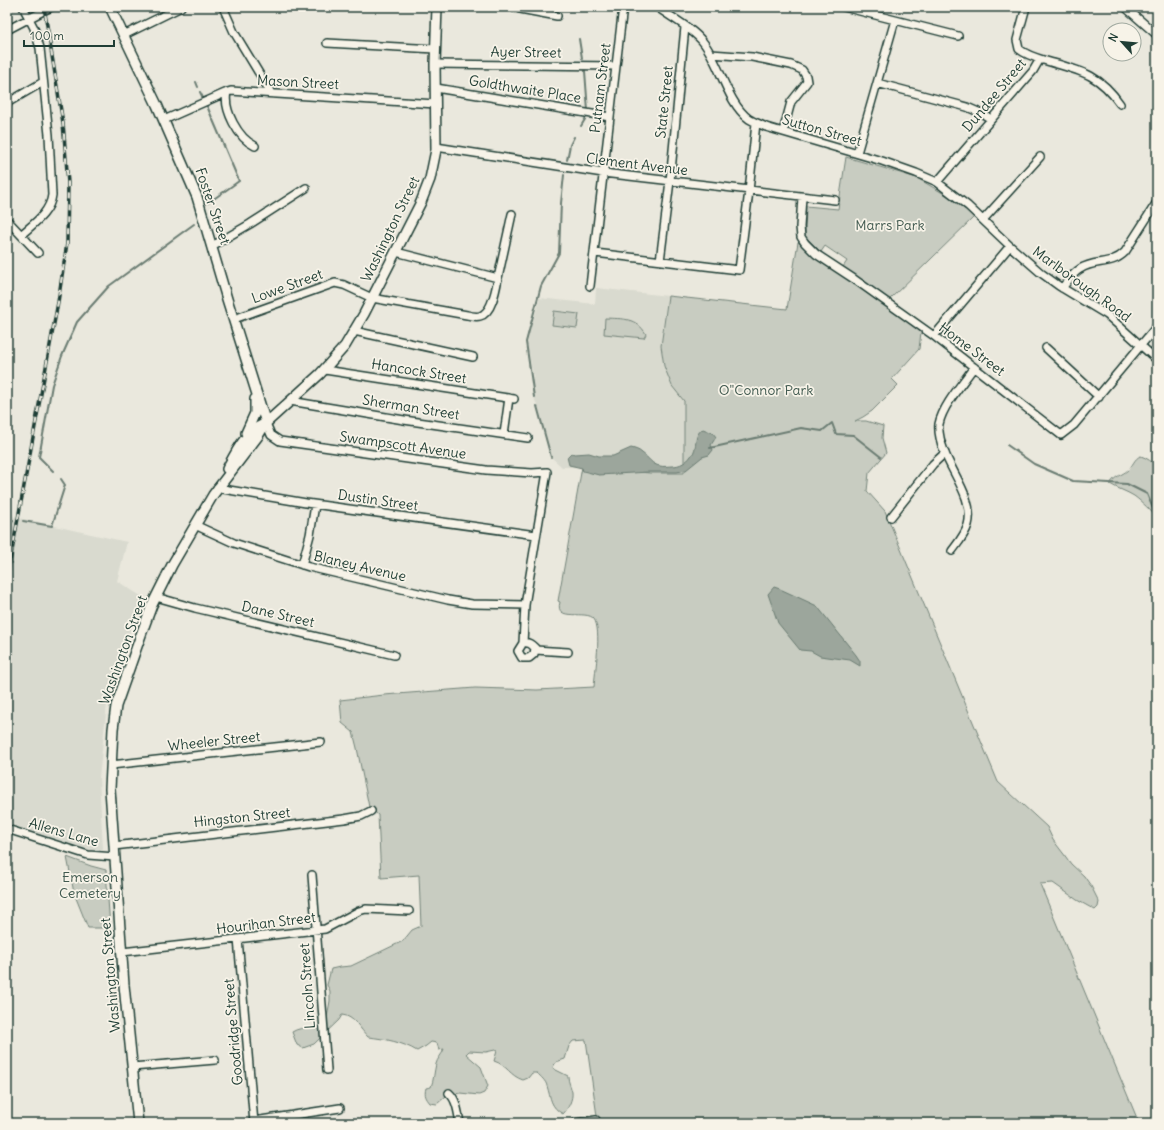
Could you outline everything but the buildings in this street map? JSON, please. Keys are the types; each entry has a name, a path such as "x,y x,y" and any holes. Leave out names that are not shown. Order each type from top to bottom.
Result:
{"main road":[{"name":"Foster Street","path":"110,7 164,120 197,197 254,388 266,423"},
{"name":"Washington Street","path":"217,488 258,436 266,423 325,370 340,353 372,298 424,195 432,170 436,147 435,49 437,7"},
{"path":"241,444 255,413 254,388"},
{"name":"Washington Street","path":"138,1123 122,952 110,789 113,728 116,706 156,597 172,566 241,444 256,428 266,423"}],"street":[{"path":"21,235 43,215 52,202 50,142 40,48 34,28 23,7"},
{"path":"7,30 51,7"},
{"path":"124,35 181,7"},
{"path":"223,7 234,32 271,93"},
{"path":"516,7 515,8 557,16"},
{"name":"Putnam Street","path":"590,286 623,7"},
{"name":"Sutton Street","path":"657,7 685,26 699,38 711,54 736,105 744,115 756,123 857,153 906,169 937,182 956,195 1010,246"},
{"path":"844,7 958,36"},
{"path":"1026,7 1018,37 1018,47 1022,51 1040,59"},
{"path":"1125,7 1155,30"},
{"path":"857,153 895,20"},
{"name":"State Street","path":"660,261 670,181 685,26"},
{"path":"327,43 435,49"},
{"path":"711,54 760,58 791,65 802,70 806,76 807,82 791,102 783,132"},
{"name":"Dundee Street","path":"937,182 1033,71 1040,59 1078,69 1089,74 1108,88 1120,104"},
{"name":"Ayer Street","path":"435,64 616,66"},
{"path":"7,103 43,82"},
{"path":"877,83 967,107 983,114 991,120"},
{"name":"Goldthwaite Place","path":"436,88 610,117"},
{"path":"227,92 227,108 241,136 248,143 255,146"},
{"name":"Mason Street","path":"164,120 227,92 271,93 436,104"},
{"path":"595,253 739,270 756,123"},
{"name":"Clement Avenue","path":"436,147 603,173 835,200"},
{"path":"983,220 1040,157"},
{"path":"212,246 250,224 306,188"},
{"name":"Home Street","path":"802,197 800,234 805,243 816,254 934,336 1062,435 1074,425 1157,326"},
{"path":"1062,288 1080,268 1110,261 1125,252 1157,202"},
{"path":"396,252 498,278 512,214"},
{"path":"7,220 38,253"},
{"path":"934,336 1010,246"},
{"name":"Marlborough Road","path":"1010,246 1041,273 1062,288 1108,315 1157,360"},
{"name":"Lowe Street","path":"234,319 335,283 344,285 372,298 480,316 485,314 489,309 493,300 498,278"},
{"path":"354,331 473,358"},
{"path":"1046,348 1098,397"},
{"path":"952,551 965,532 970,513 965,495 945,453 939,425 941,418 950,402 974,367"},
{"name":"Hancock Street","path":"325,370 511,398 504,434"},
{"name":"Sherman Street","path":"290,401 404,420 528,438"},
{"name":"Swampscott Avenue","path":"266,423 271,434 280,441 486,470 532,473 547,472 536,535"},
{"path":"891,517 933,464 945,453"},
{"name":"Dustin Street","path":"217,488 315,504 536,535"},
{"path":"302,565 310,536 315,504"},
{"name":"Blaney Avenue","path":"195,525 234,543 302,565 448,600 472,604 525,605"},
{"path":"535,650 534,654 529,658 522,658 518,651 523,643 525,605 536,535"},
{"name":"Dane Street","path":"156,597 195,608 394,655"},
{"path":"523,643 527,642 531,644 535,650"},
{"path":"535,650 568,652"},
{"name":"Wheeler Street","path":"111,765 321,742"},
{"name":"Hingston Street","path":"114,846 344,819 361,816 371,811"},
{"name":"Allens Lane","path":"7,829 88,855 115,857"},
{"name":"Lincoln Street","path":"312,875 327,1070"},
{"name":"Hourihan Street","path":"122,952 325,929 359,911 366,909 409,911"},
{"name":"Goodridge Street","path":"238,939 254,1122"},
{"path":"132,1066 215,1060"},
{"path":"449,1093 456,1102 460,1123"},
{"path":"254,1122 340,1108"},
{"path":"575,1123 596,1120"}],"shaded area":[{"path":"596,288 668,296 661,346 672,386 684,401 684,473 650,473 582,467 562,467 551,457 538,407 533,396 531,383 533,375 527,345 529,332 538,306 539,298 595,304"},
{"path":"703,429 713,433 716,437 711,445 713,450 709,455 702,457 686,470 677,472 599,475 583,471 582,468 569,465 567,457 571,453 589,453 599,456 613,456 631,448 640,451 652,463 657,465 678,465 685,462 693,453 696,438"},
{"path":"7,505 14,517 127,542 117,581 141,596 107,704 99,778 103,849 89,852 7,823"},
{"path":"774,587 817,606 856,655 860,661 860,666 850,660 820,656 811,651 800,650 778,623 768,594"}],"green space":[{"name":"Marrs Park","path":"846,157 917,178 953,199 974,217 889,300 843,267 847,261 825,246 821,252 805,236 806,206 838,209"},
{"name":"O\"Connor Park","path":"798,242 921,332 919,349 892,379 898,385 872,411 855,421 866,421 883,426 882,438 886,453 869,473 867,491 885,511 998,782 1047,827 1053,840 1071,864 1084,876 1091,886 1099,902 1098,907 1095,910 1077,900 1053,883 1040,884 1139,1123 598,1123 586,1040 573,1041 569,1046 565,1059 556,1062 553,1067 554,1069 568,1076 572,1092 570,1104 563,1114 553,1105 546,1082 537,1073 532,1073 528,1078 523,1080 519,1078 494,1061 497,1051 495,1050 486,1052 469,1051 466,1054 481,1067 488,1086 484,1093 479,1095 460,1093 446,1096 437,1104 430,1103 426,1098 425,1093 426,1088 431,1087 437,1062 444,1049 439,1050 437,1043 431,1042 417,1051 394,1041 368,1037 353,1020 342,1015 339,1020 314,1044 303,1048 297,1045 292,1032 326,1023 330,1001 330,991 327,985 331,969 351,966 403,941 412,930 421,926 419,875 381,878 378,815 369,807 353,732 342,723 340,700 475,688 537,690 594,687 598,632 594,619 590,616 572,615 562,612 559,608 560,602 558,601 582,467 650,473 684,473 684,401 672,386 664,366 661,346 668,296 787,309"},
{"path":"554,311 579,314 577,328 552,325"},
{"path":"605,318 628,320 638,324 646,334 644,338 604,334"},
{"path":"1141,456 1157,466 1157,519 1147,507 1134,496 1110,484 1116,477 1128,470 1137,458"},
{"name":"Emerson Cemetery","path":"67,857 106,870 110,928 88,928 74,893"}],"waterway":[{"path":"579,39 582,58"},
{"path":"585,71 588,111"},
{"path":"196,82 198,87"},
{"path":"200,92 203,98"},
{"path":"207,106 239,181 208,203"},
{"path":"581,126 587,116"},
{"path":"567,160 570,145 574,137"},
{"path":"534,397 526,342 541,286 559,253 561,203 564,175"},
{"path":"53,471 39,457 52,385 62,356 77,322 109,286 194,224"},
{"path":"537,406 551,457"},
{"path":"710,448 801,428 822,431 832,423 836,434 853,435 881,457"},
{"path":"1007,445 1034,464 1073,481 1127,484 1147,494 1157,518"},
{"path":"23,521 52,526 65,485 61,479"},
{"path":"7,528 13,520"}],"railway":[{"path":"7,578 58,302 67,243 68,183 63,123 44,7"}]}
